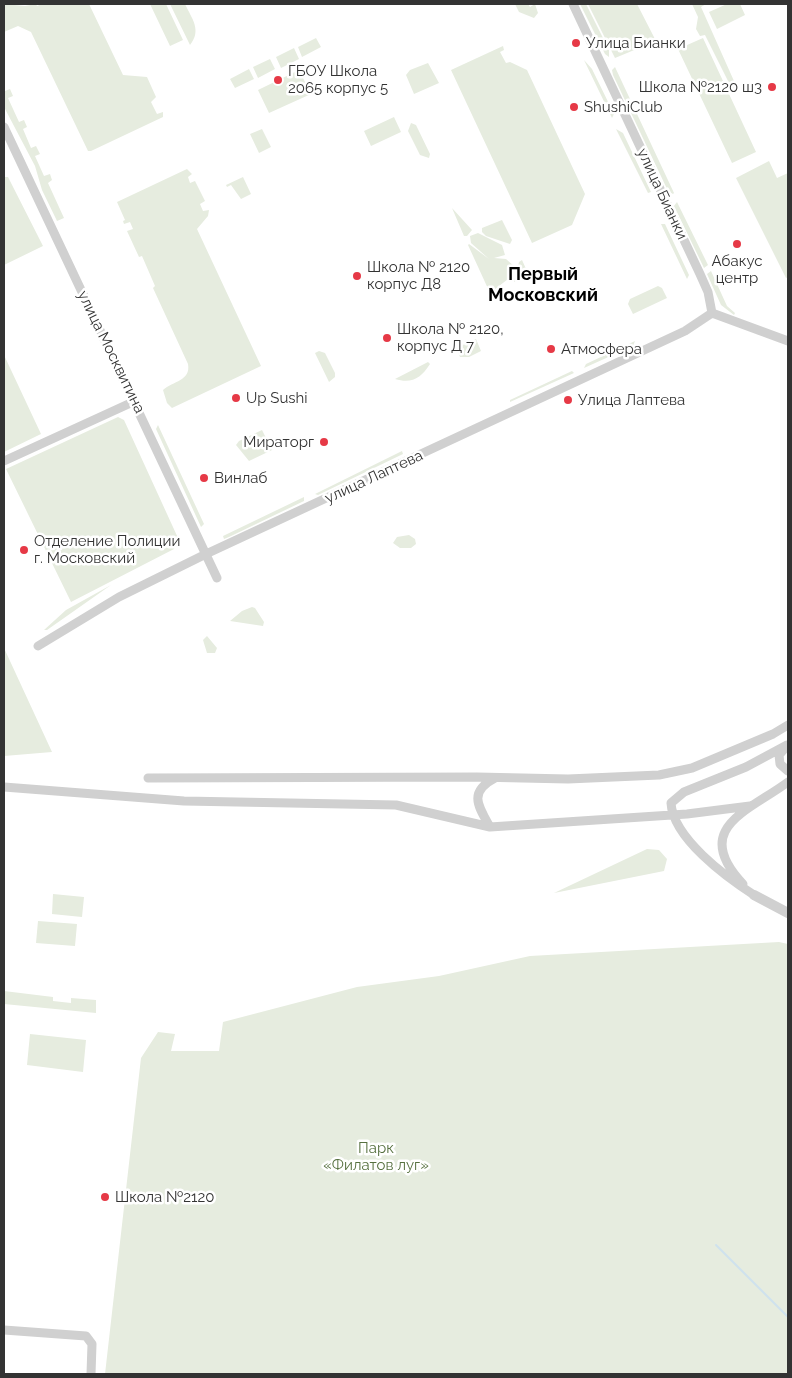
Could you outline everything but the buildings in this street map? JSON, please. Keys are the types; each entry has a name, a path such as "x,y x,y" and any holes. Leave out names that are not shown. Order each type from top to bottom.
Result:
{"street":[{"name":"улица Бианки","path":"573,4 700,274 708,292 712,313"},
{"name":"улица Москвитина","path":"4,127 217,578"},
{"path":"712,313 788,341"},
{"name":"улица Лаптева","path":"38,646 119,597 206,554 584,379 692,327 712,313"},
{"path":"4,461 134,401"},
{"path":"148,778 497,777 568,779 658,775 692,768 773,734 788,725"},
{"path":"788,745 779,755 780,764 788,771"},
{"path":"788,745 746,767 684,792 671,803 673,818 705,858 728,878 754,895 788,913"},
{"path":"490,826 477,802 478,792 484,784 497,777"},
{"path":"754,895 735,876 724,858 722,840 730,822 750,806 788,782"},
{"path":"4,787 184,801 396,805 490,826 686,814 750,806"},
{"path":"4,1330 86,1336 92,1344 91,1374"}],"green space":[{"path":"4,4 25,6 36,4 37,6 42,4 89,4 123,75 147,77 156,97 151,102 157,114 163,112 163,117 88,151 31,32 18,26 4,32"},
{"path":"150,4 166,4 183,40 170,46"},
{"path":"170,4 185,4 195,24 194,40 190,45"},
{"path":"515,4 528,4 530,7 535,4 538,13 534,18 519,12"},
{"path":"580,4 586,4 609,50 609,57 605,54"},
{"path":"588,4 637,4 656,41 615,58"},
{"path":"692,4 706,4 701,7 738,90 734,93 705,35 700,36 696,29 698,17"},
{"path":"727,4 740,4 745,15 717,29 709,12"},
{"path":"316,38 321,47 302,57 298,47"},
{"path":"703,38 756,152 732,163 678,49"},
{"path":"503,46 504,50 500,52 506,63 510,62 527,70 585,194 572,225 532,243 451,70"},
{"path":"294,48 299,59 281,68 276,57"},
{"path":"270,59 275,69 258,78 253,67"},
{"path":"584,60 592,69 614,114 612,118"},
{"path":"428,63 439,83 414,94 406,75 410,70"},
{"path":"615,67 673,194 668,191 613,75 612,70"},
{"path":"249,69 254,79 235,88 230,79"},
{"path":"299,70 311,94 269,113 258,90"},
{"path":"4,89 5,91 10,89 13,96 8,98 19,122 24,120 27,127 23,129 31,148 36,146 40,154 35,156 44,176 50,174 52,180 48,183 64,218 57,221 42,190 35,166 4,107"},
{"path":"394,117 401,132 371,146 364,131"},
{"path":"411,123 416,125 430,154 429,158 420,155 408,131"},
{"path":"262,129 271,147 259,153 250,134"},
{"path":"616,129 623,133 651,192 648,193"},
{"path":"769,161 777,178 788,173 788,277 786,278 736,178"},
{"path":"187,169 192,174 188,177 190,183 195,181 205,201 200,204 203,211 209,210 208,216 197,229 261,366 172,408 167,403 163,390 187,374 188,364 153,288 155,286 142,256 139,257 127,231 133,229 130,222 124,224 123,221 125,220 117,202"},
{"path":"4,177 8,177 43,246 4,265"},
{"path":"243,177 251,194 241,199 231,185 227,187 226,185"},
{"path":"677,202 708,265 704,268 674,206"},
{"path":"452,208 472,230 467,236 464,236"},
{"path":"502,220 512,240 510,244 486,236 482,232 482,228"},
{"path":"661,224 665,224 689,275 687,279"},
{"path":"478,233 502,245 505,255 494,258 506,259 515,267 512,276 490,293 468,245 489,259 471,243 470,236"},
{"path":"522,260 527,271 524,277 514,282 519,262"},
{"path":"711,271 727,306 735,313 734,315 721,305 707,274"},
{"path":"658,286 662,288 667,298 633,314 628,304 630,299"},
{"path":"476,339 481,351 469,357 460,357 456,348"},
{"path":"635,341 633,346 584,368 586,364"},
{"path":"319,351 325,353 335,373 335,377 329,382 315,353"},
{"path":"4,355 41,434 4,452"},
{"path":"428,362 430,364 427,369 416,379 406,381 395,379"},
{"path":"572,371 574,373 510,402 510,400"},
{"path":"118,417 124,420 178,538 174,549 71,602 6,469"},
{"path":"158,425 204,524 201,527 156,429"},
{"path":"262,430 272,450 249,461 236,445 239,441"},
{"path":"402,451 403,454 318,495 315,494"},
{"path":"304,497 304,501 224,539 223,536"},
{"path":"409,535 415,539 416,544 411,548 400,548 393,543 397,537"},
{"path":"111,585 47,630 44,630 66,610"},
{"path":"252,607 255,608 264,622 263,626 230,621 242,611"},
{"path":"207,636 217,648 215,653 207,653 203,640"},
{"path":"4,648 52,752 4,756"},
{"path":"647,849 659,850 667,859 664,871 554,893"},
{"path":"53,894 84,897 82,917 52,914"},
{"path":"38,921 77,924 75,946 36,943"},
{"name":"Парк «Филатов луг»","path":"779,942 788,944 788,1374 105,1374 141,1058 158,1032 175,1034 171,1051 219,1051 223,1022 357,987 439,976 530,956"},
{"path":"4,991 53,997 53,1001 71,1003 71,998 96,1000 96,1013 4,1004"},
{"path":"30,1034 86,1040 83,1072 27,1065"}],"waterway":[{"path":"716,1245 788,1317"}],"place":[{"name":"Улица Бианки","path":"576,43"},
{"name":"ГБОУ Школа 2065 корпус 5","path":"278,80"},
{"name":"Школа №2120 ш3","path":"772,87"},
{"name":"ShushiClub","path":"574,107"},
{"name":"Абакус центр","path":"737,244"},
{"name":"Школа № 2120 корпус Д8","path":"357,276"},
{"name":"Школа № 2120, корпус Д 7","path":"387,338"},
{"name":"Атмосфера","path":"551,349"},
{"name":"Up Sushi","path":"236,398"},
{"name":"Улица Лаптева","path":"568,400"},
{"name":"Мираторг","path":"324,442"},
{"name":"Винлаб","path":"204,478"},
{"name":"Отделение Полиции г. Московский","path":"24,550"},
{"name":"Школа №2120","path":"105,1197"}],"district":[{"name":"Первый Московский","path":"543,285"}]}
